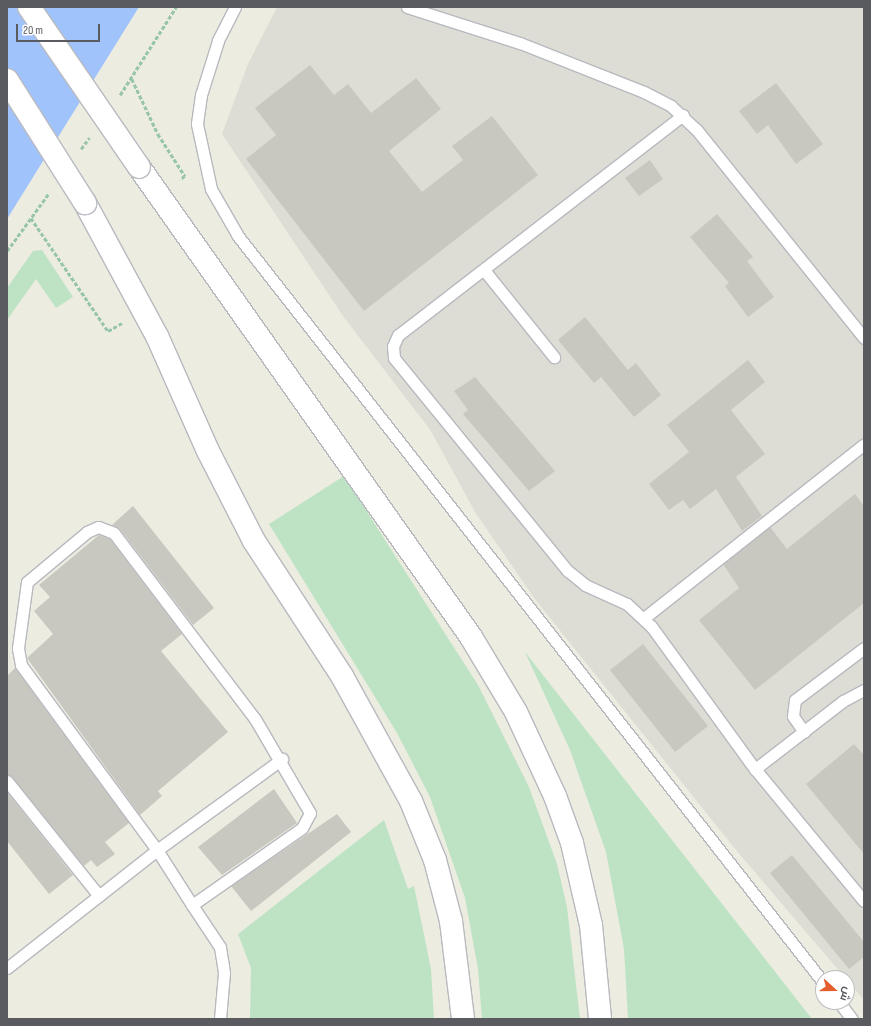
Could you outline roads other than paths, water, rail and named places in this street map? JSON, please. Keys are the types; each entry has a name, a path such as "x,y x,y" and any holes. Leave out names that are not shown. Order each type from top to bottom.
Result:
{"main road":[{"path":"29,7 139,167 471,637 516,712 555,796 572,843 591,925 600,1019"},
{"path":"7,80 85,203 156,336 208,451 254,541 342,676 411,801 435,860 451,921 463,1019"}],"lane":[{"path":"235,7 214,54 201,95 197,124 211,189 238,236 815,972"},
{"path":"407,7 520,43 658,98 683,115 864,338"},
{"path":"683,115 398,336 393,346 394,358 568,571 578,581 627,604 644,618 755,769 864,901"},
{"path":"484,270 554,356"},
{"path":"644,618 864,444"},
{"path":"192,905 307,824 308,807 282,759 114,533 98,527 87,532 28,582 23,595 19,657 30,681 156,850 192,905 220,947 224,973 220,1019"},
{"path":"804,732 793,716 795,700 864,648"},
{"path":"755,769 843,701 864,690"},
{"path":"7,968 156,850 282,759"},
{"path":"7,781 99,896"},
{"path":"845,1010 852,1019"}],"water":[{"path":"7,7 139,7 7,219"}]}
